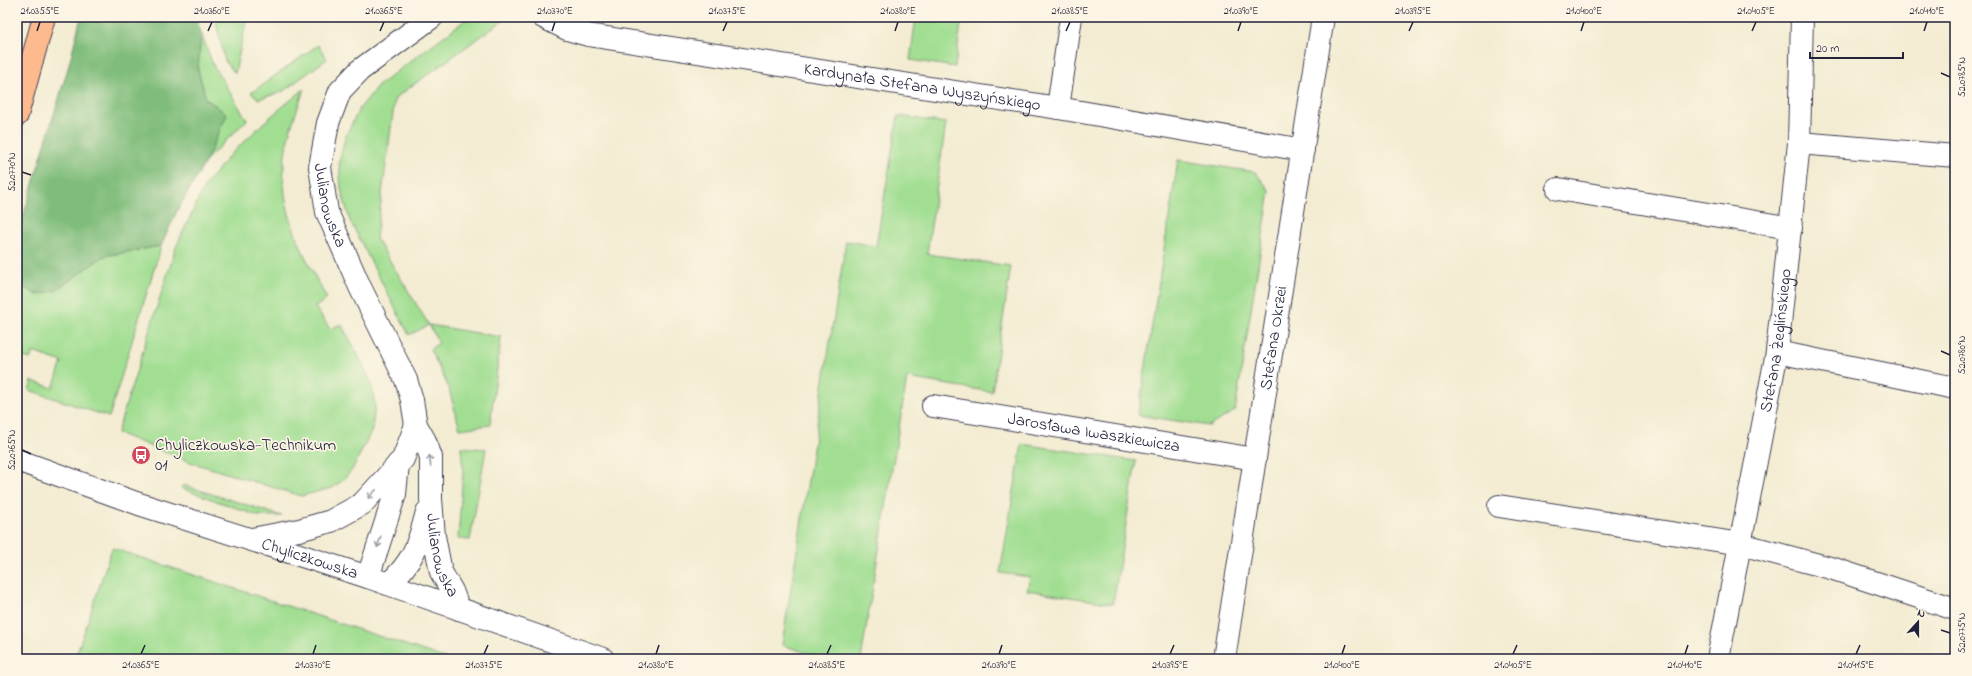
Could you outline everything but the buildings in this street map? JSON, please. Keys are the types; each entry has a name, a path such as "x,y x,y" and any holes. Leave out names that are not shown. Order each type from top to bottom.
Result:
{"main road":[{"path":"17,115 44,17"}],"street":[{"name":"Julianowska","path":"432,17 360,70 340,91 328,123 320,167 327,212 360,287 406,380 412,400 416,425 425,441 431,457 431,499 434,536 441,572 452,591 459,609"},
{"name":"Kardynała Stefana Wyszyńskiego","path":"544,17 567,29 588,35 1058,108 1303,150"},
{"path":"1058,108 1071,17"},
{"name":"Stefana Okrzei","path":"1224,659 1303,150 1322,17"},
{"name":"Stefana Żeglińskiego","path":"1718,659 1777,352 1799,143 1802,17"},
{"path":"1799,143 1955,156"},
{"path":"1558,189 1791,228"},
{"path":"1777,352 1955,388"},
{"name":"Jarosława Iwaszkiewicza","path":"933,406 1255,459"},
{"name":"Julianowska","path":"251,539 299,530 331,521 362,504 398,464 408,450 416,425"},
{"name":"Chyliczkowska","path":"17,460 139,504 378,581 603,659"},
{"name":"Julianowska","path":"398,464 395,494 378,581 400,574 414,554 431,499"},
{"path":"1499,506 1741,544 1834,570 1955,609"}],"green space":[{"path":"81,17 196,17 201,33 198,70 206,99 227,114 207,159 177,211 161,246 104,256 56,290 38,295 17,284 17,237 68,68"},
{"path":"215,17 247,17 235,73 225,61"},
{"path":"469,17 504,17 505,19 395,98 376,238 429,325 409,335 350,221 341,189 339,161 345,138 359,109 378,86"},
{"path":"916,17 962,17 955,67 910,60"},
{"path":"201,33 213,65 247,120 207,159 227,114 206,99 198,70"},
{"path":"318,45 327,59 282,92 259,99 251,93"},
{"path":"304,89 286,146 284,174 288,212 309,265 327,299 315,307 330,329 341,324 362,362 371,383 375,405 372,430 352,470 342,481 332,488 301,496 190,462 117,433 176,247 205,185 230,155 269,118"},
{"path":"898,116 946,123 927,254 1011,266 992,392 907,378 861,659 825,659 782,645 846,241 876,246"},
{"path":"1178,160 1255,172 1270,191 1235,411 1209,426 1138,415"},
{"path":"161,246 109,417 29,390 32,381 53,388 62,362 33,352 30,359 18,355 17,357 17,284 38,295 56,290 104,256"},
{"path":"429,325 501,337 490,425 460,429 448,386 430,349 439,343"},
{"path":"1022,444 1136,461 1113,604 1027,590 1030,577 1000,573"},
{"path":"461,447 486,449 470,540 458,539 463,471"},
{"path":"183,485 282,516 258,516 181,488"},
{"path":"112,548 448,659 75,659"}],"place":[{"name":"Chyliczkowska-Technikum 01","path":"141,455"}]}
